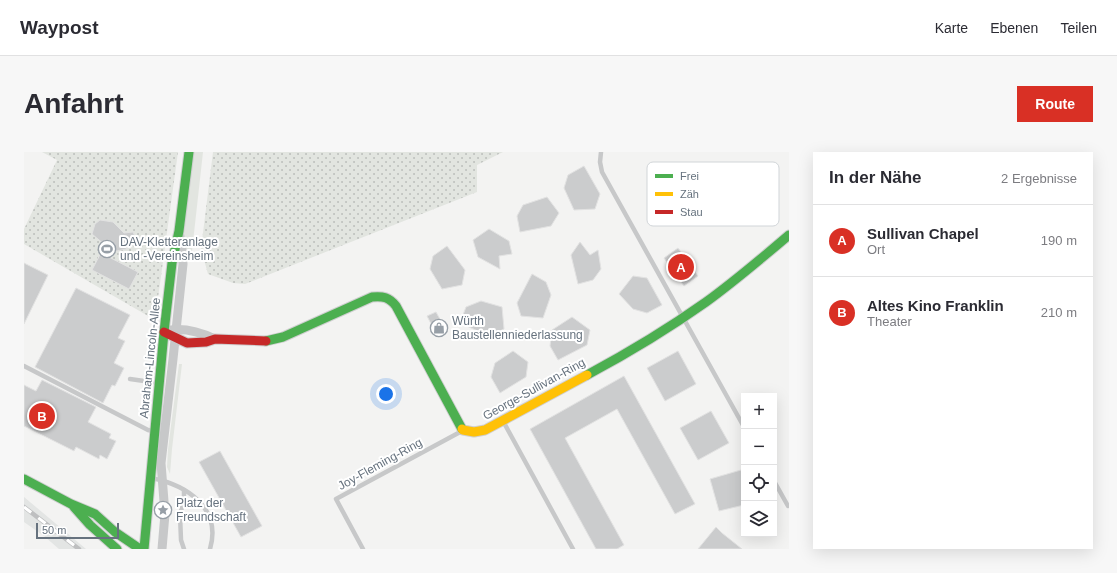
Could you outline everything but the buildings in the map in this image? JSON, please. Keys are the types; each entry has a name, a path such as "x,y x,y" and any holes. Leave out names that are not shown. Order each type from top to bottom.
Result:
{"street":[{"name":"Abraham-Lincoln-Allee","path":"144,549 164,332 172,263 179,232 189,152"},
{"name":"Abraham-Lincoln-Allee","path":"162,549 165,514 161,463 183,264 179,232"},
{"name":"George-Sullivan-Ring","path":"463,430 476,432 485,430 632,349 683,317 730,284 789,235"},
{"path":"164,332 175,334 187,342 206,342 215,339 263,342 283,337 372,297 384,296 390,299 396,306 463,430"},
{"path":"24,478 71,504 95,514 116,532 140,549"},
{"path":"71,504 90,525 117,549"}],"lane":[{"path":"601,152 600,162 602,172 741,422"},
{"path":"24,366 148,430 155,431"},
{"path":"130,379 170,384"},
{"path":"502,420 573,549"},
{"name":"Joy-Fleming-Ring","path":"363,549 336,499 463,430"},
{"path":"151,478 162,480 194,495 204,506 210,517 213,540 210,549"},
{"path":"777,486 788,506"},
{"path":"184,490 184,499 180,515 181,540 184,549"}],"shaded area":[{"path":"42,152 178,152 155,320 24,244 24,229 57,160"},
{"path":"193,152 203,152 192,251 187,255 184,235"},
{"path":"213,152 503,152 477,165 477,192 245,284 233,283 208,274 201,249"},
{"path":"179,364 182,364 170,474 167,467 168,449"},
{"path":"24,497 86,549 59,549 24,522"}],"railway":[{"path":"24,507 79,549"}],"traffic: fast":[{"path":"144,549 164,332 172,263 179,231 189,152"},
{"path":"587,375 618,358 692,312 738,278 789,235"},
{"path":"266,341 283,337 372,297 383,297 388,299 396,306 462,429"},
{"path":"24,479 71,504 95,514 115,532 140,549"},
{"path":"74,507 90,525 117,549"}],"traffic: slow":[{"path":"462,429 474,432 485,430 587,375"}],"traffic: jam":[{"path":"164,332 187,343 206,342 215,339 266,341"}],"place":[{"name":"DAV-Kletteranlage und -Vereinsheim","path":"107,249"},
{"name":"Sullivan Chapel","path":"681,267"},
{"name":"Würth Baustellenniederlassung","path":"439,328"},
{"name":"Altes Kino Franklin","path":"42,416"},
{"name":"Platz der Freundschaft","path":"163,510"}]}
